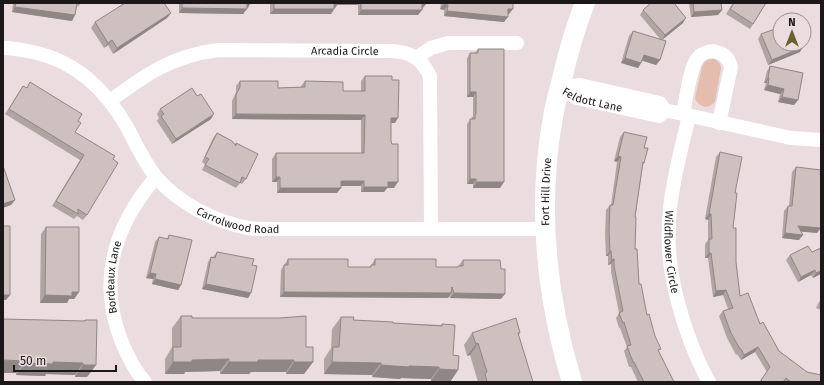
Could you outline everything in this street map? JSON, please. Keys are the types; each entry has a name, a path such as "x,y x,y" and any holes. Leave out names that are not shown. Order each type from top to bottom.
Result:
{"street":[{"name":"Fort Hill Drive","path":"572,382 557,325 551,294 545,229 545,202 547,158 553,116 570,47 585,3"},
{"path":"430,228 431,85 430,76 416,58 431,48 448,43 517,43"},
{"name":"Carrolwood Road","path":"3,48 45,55 62,61 90,79 110,101 119,114 140,153 156,177 173,193 204,213 226,222 248,228 269,229 545,229"},
{"name":"Arcadia Circle","path":"110,101 162,65 186,56 218,50 401,51 416,58"},
{"name":"Wildflower Circle","path":"709,382 698,361 674,289 669,254 669,221 670,202 694,67 697,59 701,55 710,52 724,54 728,58 731,67 719,123"},
{"name":"Feldott Lane","path":"560,88 577,98 659,116 665,111 791,138 821,140"},
{"name":"Bordeaux Lane","path":"139,380 127,355 115,322 111,297 112,266 116,244 125,221 144,190 156,177"}],"shaded area":[{"path":"715,59 720,64 721,68 715,102 706,107 698,104 695,98 704,63 707,60"}],"building":[{"path":"16,3 77,3 75,15 15,7"},
{"path":"125,3 164,3 171,13 117,48 112,40 108,43 95,22"},
{"path":"182,3 247,3 247,9 182,8"},
{"path":"274,3 334,3 334,9 274,9"},
{"path":"361,3 426,4 422,4 422,10 361,10"},
{"path":"444,3 513,3 513,9 508,9 508,17 447,11 448,5"},
{"path":"651,3 674,3 686,18 665,35 643,10"},
{"path":"693,3 721,3 722,10 694,12"},
{"path":"734,3 766,3 753,24 730,9"},
{"path":"772,30 772,52 791,52 772,60 761,34"},
{"path":"633,31 666,41 660,60 644,55 641,63 625,58"},
{"path":"478,49 504,49 504,182 476,182 476,179 470,179 470,119 475,119 476,92 470,92 470,53 478,53"},
{"path":"770,66 803,73 798,100 782,97 784,89 768,85"},
{"path":"365,76 392,76 392,80 399,80 398,118 391,118 391,141 392,144 398,144 398,182 388,182 388,187 364,187 364,181 341,181 341,188 280,188 280,177 276,177 276,153 364,153 365,115 236,114 236,95 240,87 240,81 278,81 278,88 305,87 305,81 343,82 343,91 365,91"},
{"path":"30,82 82,114 78,121 81,123 75,132 115,156 113,159 118,163 87,215 78,209 78,214 56,201 84,155 9,109 23,86 27,88"},
{"path":"192,88 197,96 201,94 214,114 176,139 161,116 164,114 160,109"},
{"path":"624,132 647,137 644,148 648,148 644,163 643,162 635,217 635,249 637,249 639,284 641,284 647,315 649,314 655,336 661,349 658,350 674,382 644,382 633,362 627,346 631,345 624,322 623,323 619,313 623,311 614,259 612,260 610,251 609,230 610,205 613,205 621,157 618,156"},
{"path":"217,133 232,141 236,146 236,143 258,154 246,179 242,177 240,183 205,165 209,159 205,157"},
{"path":"720,152 742,157 735,193 737,193 733,228 736,228 736,262 740,296 748,293 760,324 763,322 779,351 807,372 821,375 821,382 791,382 786,378 783,382 763,382 761,380 770,367 758,347 744,355 731,333 723,311 733,308 726,290 716,291 711,253 709,253 709,239 712,239 711,214 709,214"},
{"path":"3,166 15,200 3,204"},
{"path":"796,167 821,170 821,228 798,226 803,235 785,233 788,206 792,206"},
{"path":"3,226 10,226 10,295 3,295"},
{"path":"46,227 79,227 79,292 72,292 72,296 45,295"},
{"path":"169,235 192,240 181,285 155,279 156,274 150,273 159,237 168,239"},
{"path":"808,246 812,252 821,248 821,271 816,273 815,270 801,277 790,255"},
{"path":"217,252 254,259 252,265 257,266 251,293 206,284 211,257 215,258"},
{"path":"288,259 348,259 348,267 371,267 371,265 375,265 375,259 436,259 436,267 463,266 463,260 500,260 501,269 505,269 505,294 454,293 452,287 451,293 284,292 284,265 288,265"},
{"path":"181,316 192,316 192,318 279,318 306,316 306,347 313,347 313,362 294,362 294,360 258,360 258,362 229,362 229,359 173,362 173,347 181,347"},
{"path":"341,317 354,317 353,320 393,323 442,326 442,324 455,325 453,355 459,356 458,370 439,369 439,367 381,365 381,363 332,362 333,347 339,347"},
{"path":"516,318 520,333 518,333 533,382 487,382 485,373 487,372 478,343 476,344 472,333"},
{"path":"3,319 97,320 96,365 53,362 53,364 25,363 25,361 3,360"}]}
